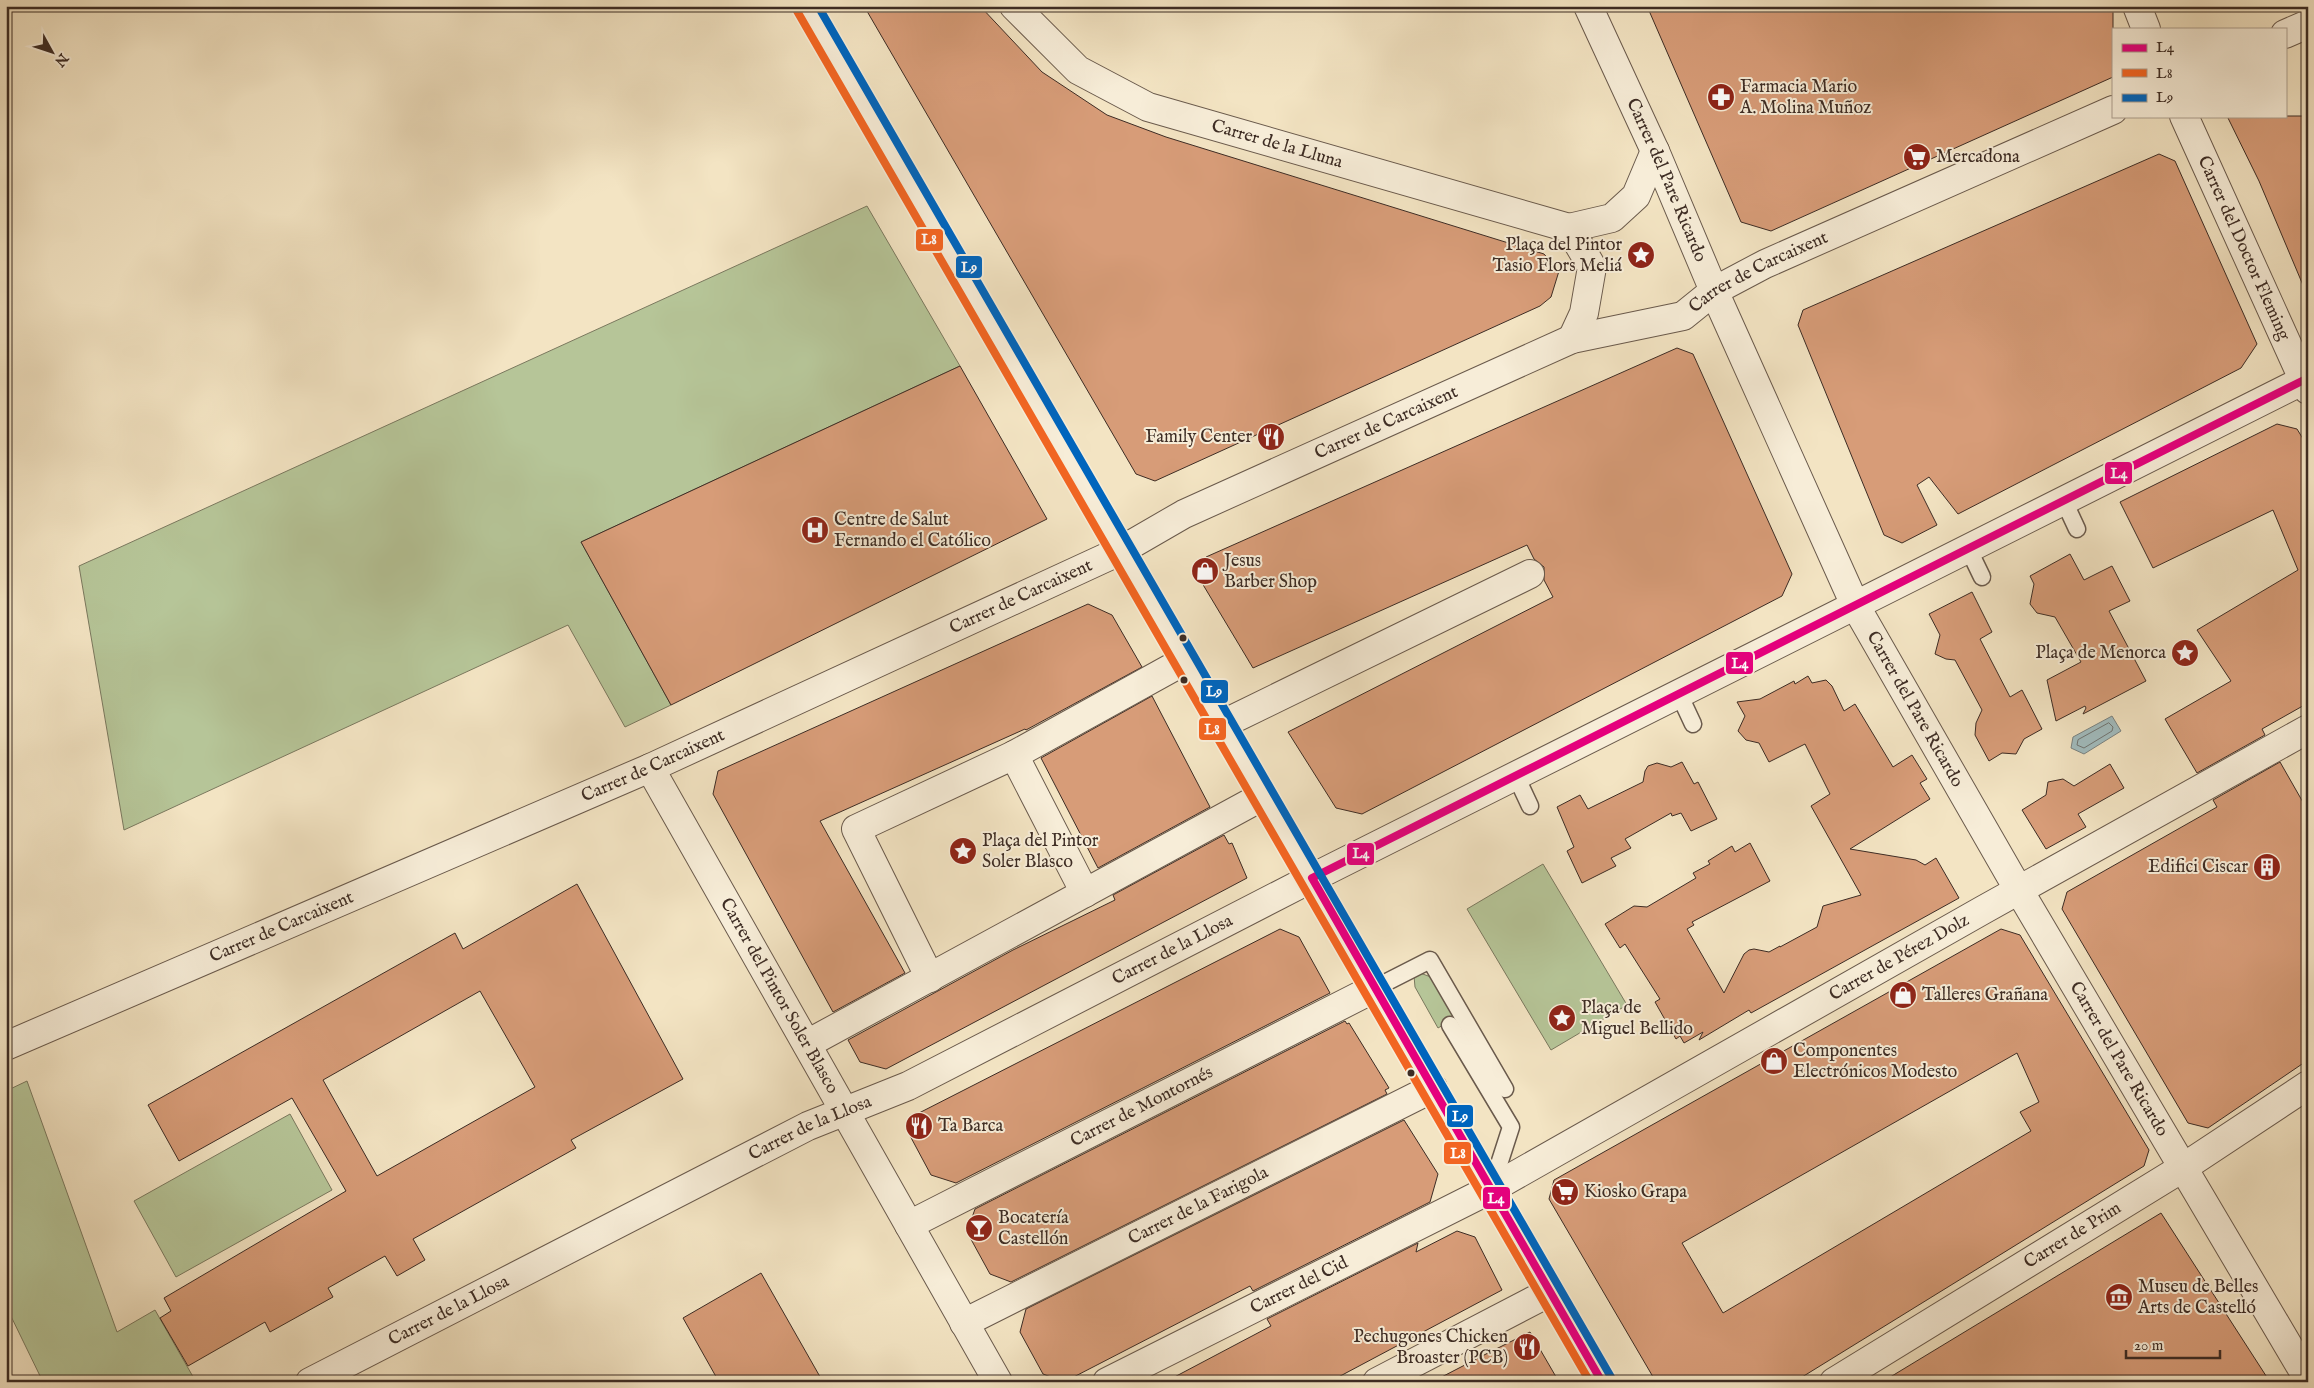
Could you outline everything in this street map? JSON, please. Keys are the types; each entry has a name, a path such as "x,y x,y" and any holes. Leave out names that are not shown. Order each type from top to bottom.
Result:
{"street":[{"path":"806,6 1120,552 1312,878 1602,1382"},
{"name":"Carrer de la Lluna","path":"1014,6 1078,70 1148,107 1569,228 1612,218 1636,196 1655,151"},
{"name":"Carrer del Pare Ricardo","path":"1588,6 1655,151 1714,291 1855,605 2019,890 2308,1379"},
{"path":"2136,6 2146,28"},
{"path":"2286,34 2308,24"},
{"name":"Carrer de Carcaixent","path":"6,1046 650,768 1120,552 1184,514 1572,340 1683,316 1714,291 1765,264 2112,110"},
{"name":"Carrer del Doctor Fleming","path":"2185,118 2306,383"},
{"path":"1569,228 1592,267 1584,313 1572,340"},
{"name":"Carrer de la Llosa","path":"310,1382 808,1126 846,1113 908,1086 1312,878 1968,548 2306,383"},
{"path":"1221,725 1530,574"},
{"path":"930,978 856,829 1014,755 1184,661"},
{"name":"Carrer de Pérez Dolz","path":"1491,1189 2308,729"},
{"path":"1014,755 1085,893"},
{"name":"Carrer del Pintor Soler Blasco","path":"650,768 998,1382"},
{"path":"807,1044 1263,796"},
{"name":"Carrer de Montornés","path":"909,1225 1375,988"},
{"name":"Carrer de Prim","path":"1834,1382 2184,1167 2308,1085"},
{"name":"Carrer de la Farigola","path":"964,1323 1433,1088"},
{"name":"Carrer del Cid","path":"1107,1382 1491,1189"},
{"path":"1377,1382 1415,1373 1550,1292"}],"lane":[{"path":"2064,500 2077,529"},
{"path":"1968,548 1982,577"},
{"path":"1679,694 1693,724"},
{"path":"1516,776 1530,806"},
{"path":"1375,988 1430,960 1506,1089"},
{"path":"1450,1025 1511,1127 1491,1189"}],"green space":[{"path":"867,206 960,366 581,542 671,705 625,727 568,625 124,830 79,566"},
{"path":"1543,864 1627,1005 1551,1050 1467,909"},
{"path":"1420,973 1431,977 1455,1018 1438,1028 1415,987 1414,976"},
{"path":"27,1081 117,1332 155,1310 196,1382 43,1382 6,1306 6,1091"},
{"path":"290,1114 332,1190 176,1277 134,1201"}],"water":[{"path":"2112,716 2121,731 2084,754 2071,748 2073,737"}],"building":[{"path":"864,6 980,6 1042,72 1107,115 1166,137 1544,254 1559,271 1551,297 1540,306 1155,481 1136,474"},
{"path":"1647,6 2113,6 2112,77 1771,231 1741,222"},
{"path":"2308,116 2308,297 2259,181 2228,118"},
{"path":"2159,154 2175,161 2257,344 2241,368 1958,514 1929,477 1917,485 1937,525 1902,543 1884,535 1798,325 1803,310"},
{"path":"1677,348 1693,354 1792,574 1782,596 1362,814 1336,808 1288,732 1553,597 1544,580 1544,567 1534,559 1527,545 1253,668 1199,578 1206,557"},
{"name":"Centre de Salut Fernando el Católico","path":"960,366 1047,519 671,705 581,542"},
{"path":"2277,424 2297,429 2308,447 2308,703 2262,729 2265,735 2197,773 2165,719 2231,681 2197,630 2298,570 2273,510 2153,568 2120,502"},
{"path":"2070,554 2084,580 2112,566 2130,601 2109,611 2146,681 2083,714 2085,706 2056,721 2047,680 2081,662 2055,617 2037,613 2030,604 2034,584 2030,576"},
{"path":"1972,592 1992,632 1980,639 2010,697 2022,690 2042,729 2024,739 2016,754 2002,753 1989,761 1975,735 1976,723 1982,710 1955,660 1946,659 1935,654 1940,635 1929,614"},
{"path":"1088,604 1112,615 1142,667 1026,730 820,821 905,973 833,1012 713,794 718,771"},
{"path":"1808,676 1812,683 1826,680 1832,686 1844,711 1855,704 1893,767 1912,755 1927,779 1920,783 1930,799 1850,849 1916,860 1925,865 1936,858 1959,898 1751,1013 1749,1010 1699,1040 1703,1032 1684,1043 1680,1036 1676,1039 1655,1002 1660,999 1625,944 1620,948 1605,924 1634,906 1647,907 1696,878 1693,873 1710,864 1708,861 1732,846 1735,852 1750,843 1770,881 1692,922 1694,925 1687,929 1724,993 1744,954 1749,950 1769,952 1780,947 1817,927 1823,906 1861,895 1811,806 1830,794 1805,744 1769,762 1759,743 1746,740 1738,731 1745,716 1737,702 1760,699 1794,681 1795,684"},
{"path":"1152,696 1210,807 1098,868 1041,758"},
{"path":"1682,762 1694,784 1698,782 1717,819 1691,831 1681,813 1672,816 1671,813 1625,839 1631,848 1611,858 1616,866 1582,883 1567,851 1574,847 1557,807 1580,795 1588,809 1643,782 1648,766 1657,763 1671,767"},
{"path":"2280,762 2308,811 2308,1060 2208,1128 2188,1123 2062,909 2067,892 2217,807 2213,800"},
{"path":"2110,764 2124,788 2078,814 2086,827 2046,849 2022,810 2046,795 2048,782 2063,779 2074,786"},
{"path":"1224,835 1229,844 1232,843 1247,878 886,1069 860,1062 848,1040 1013,950 1115,900 1113,895"},
{"path":"577,884 683,1079 571,1140 576,1148 413,1239 425,1260 397,1276 385,1256 328,1288 333,1297 270,1332 265,1322 188,1366 160,1318 171,1311 164,1298 346,1191 292,1098 179,1161 148,1105 455,933 463,949","holes":["480,991 535,1087 377,1176 323,1080"]},
{"path":"1280,929 1299,937 1330,993 956,1183 931,1175 908,1132 917,1114"},
{"path":"2001,929 2020,935 2149,1150 2144,1166 1794,1382 1656,1382 1549,1199 1554,1180","holes":["2017,1053 2039,1102 2020,1112 2031,1131 1723,1313 1682,1243"]},
{"path":"1345,1021 1347,1024 1349,1023 1389,1088 1385,1090 1387,1094 1011,1282 990,1274 967,1232 975,1209"},
{"path":"1404,1120 1438,1174 1430,1202 1253,1291 1250,1286 1064,1382 1043,1374 1020,1332 1026,1309"},
{"name":"Museu de Belles Arts de Castelló","path":"2161,1213 2270,1382 1882,1382"},
{"path":"1457,1231 1475,1237 1502,1290 1329,1382 1165,1382 1271,1326 1267,1319 1418,1243 1416,1252"},
{"path":"761,1273 823,1382 719,1382 683,1318"},
{"path":"1530,1332 1559,1382 1432,1382 1488,1353"}],"transit line":[{"name":"L9","path":"818,6 1611,1377"},
{"name":"L8","path":"797,11 1590,1382"},
{"name":"L4","path":"1602,1382 1312,878 2308,378"}],"place":[{"name":"Farmacia Mario A. Molina Muñoz","path":"1721,97"},
{"name":"Mercadona","path":"1917,157"},
{"name":"Plaça del Pintor Tasio Flors Meliá","path":"1641,255"},
{"name":"Family Center","path":"1271,437"},
{"name":"Centre de Salut Fernando el Católico","path":"815,530"},
{"name":"Jesus Barber Shop","path":"1205,571"},
{"name":"Plaça de Menorca","path":"2185,653"},
{"name":"Plaça del Pintor Soler Blasco","path":"963,851"},
{"name":"Edifici Ciscar","path":"2267,867"},
{"name":"Talleres Grañana","path":"1903,995"},
{"name":"Plaça de Miguel Bellido","path":"1562,1018"},
{"name":"Componentes Electrónicos Modesto","path":"1774,1061"},
{"name":"Ta Barca","path":"919,1126"},
{"name":"Kiosko Grapa","path":"1565,1192"},
{"name":"Bocatería Castellón","path":"979,1228"},
{"name":"Museu de Belles Arts de Castelló","path":"2119,1297"},
{"name":"Pechugones Chicken Broaster (PCB)","path":"1527,1347"}]}
